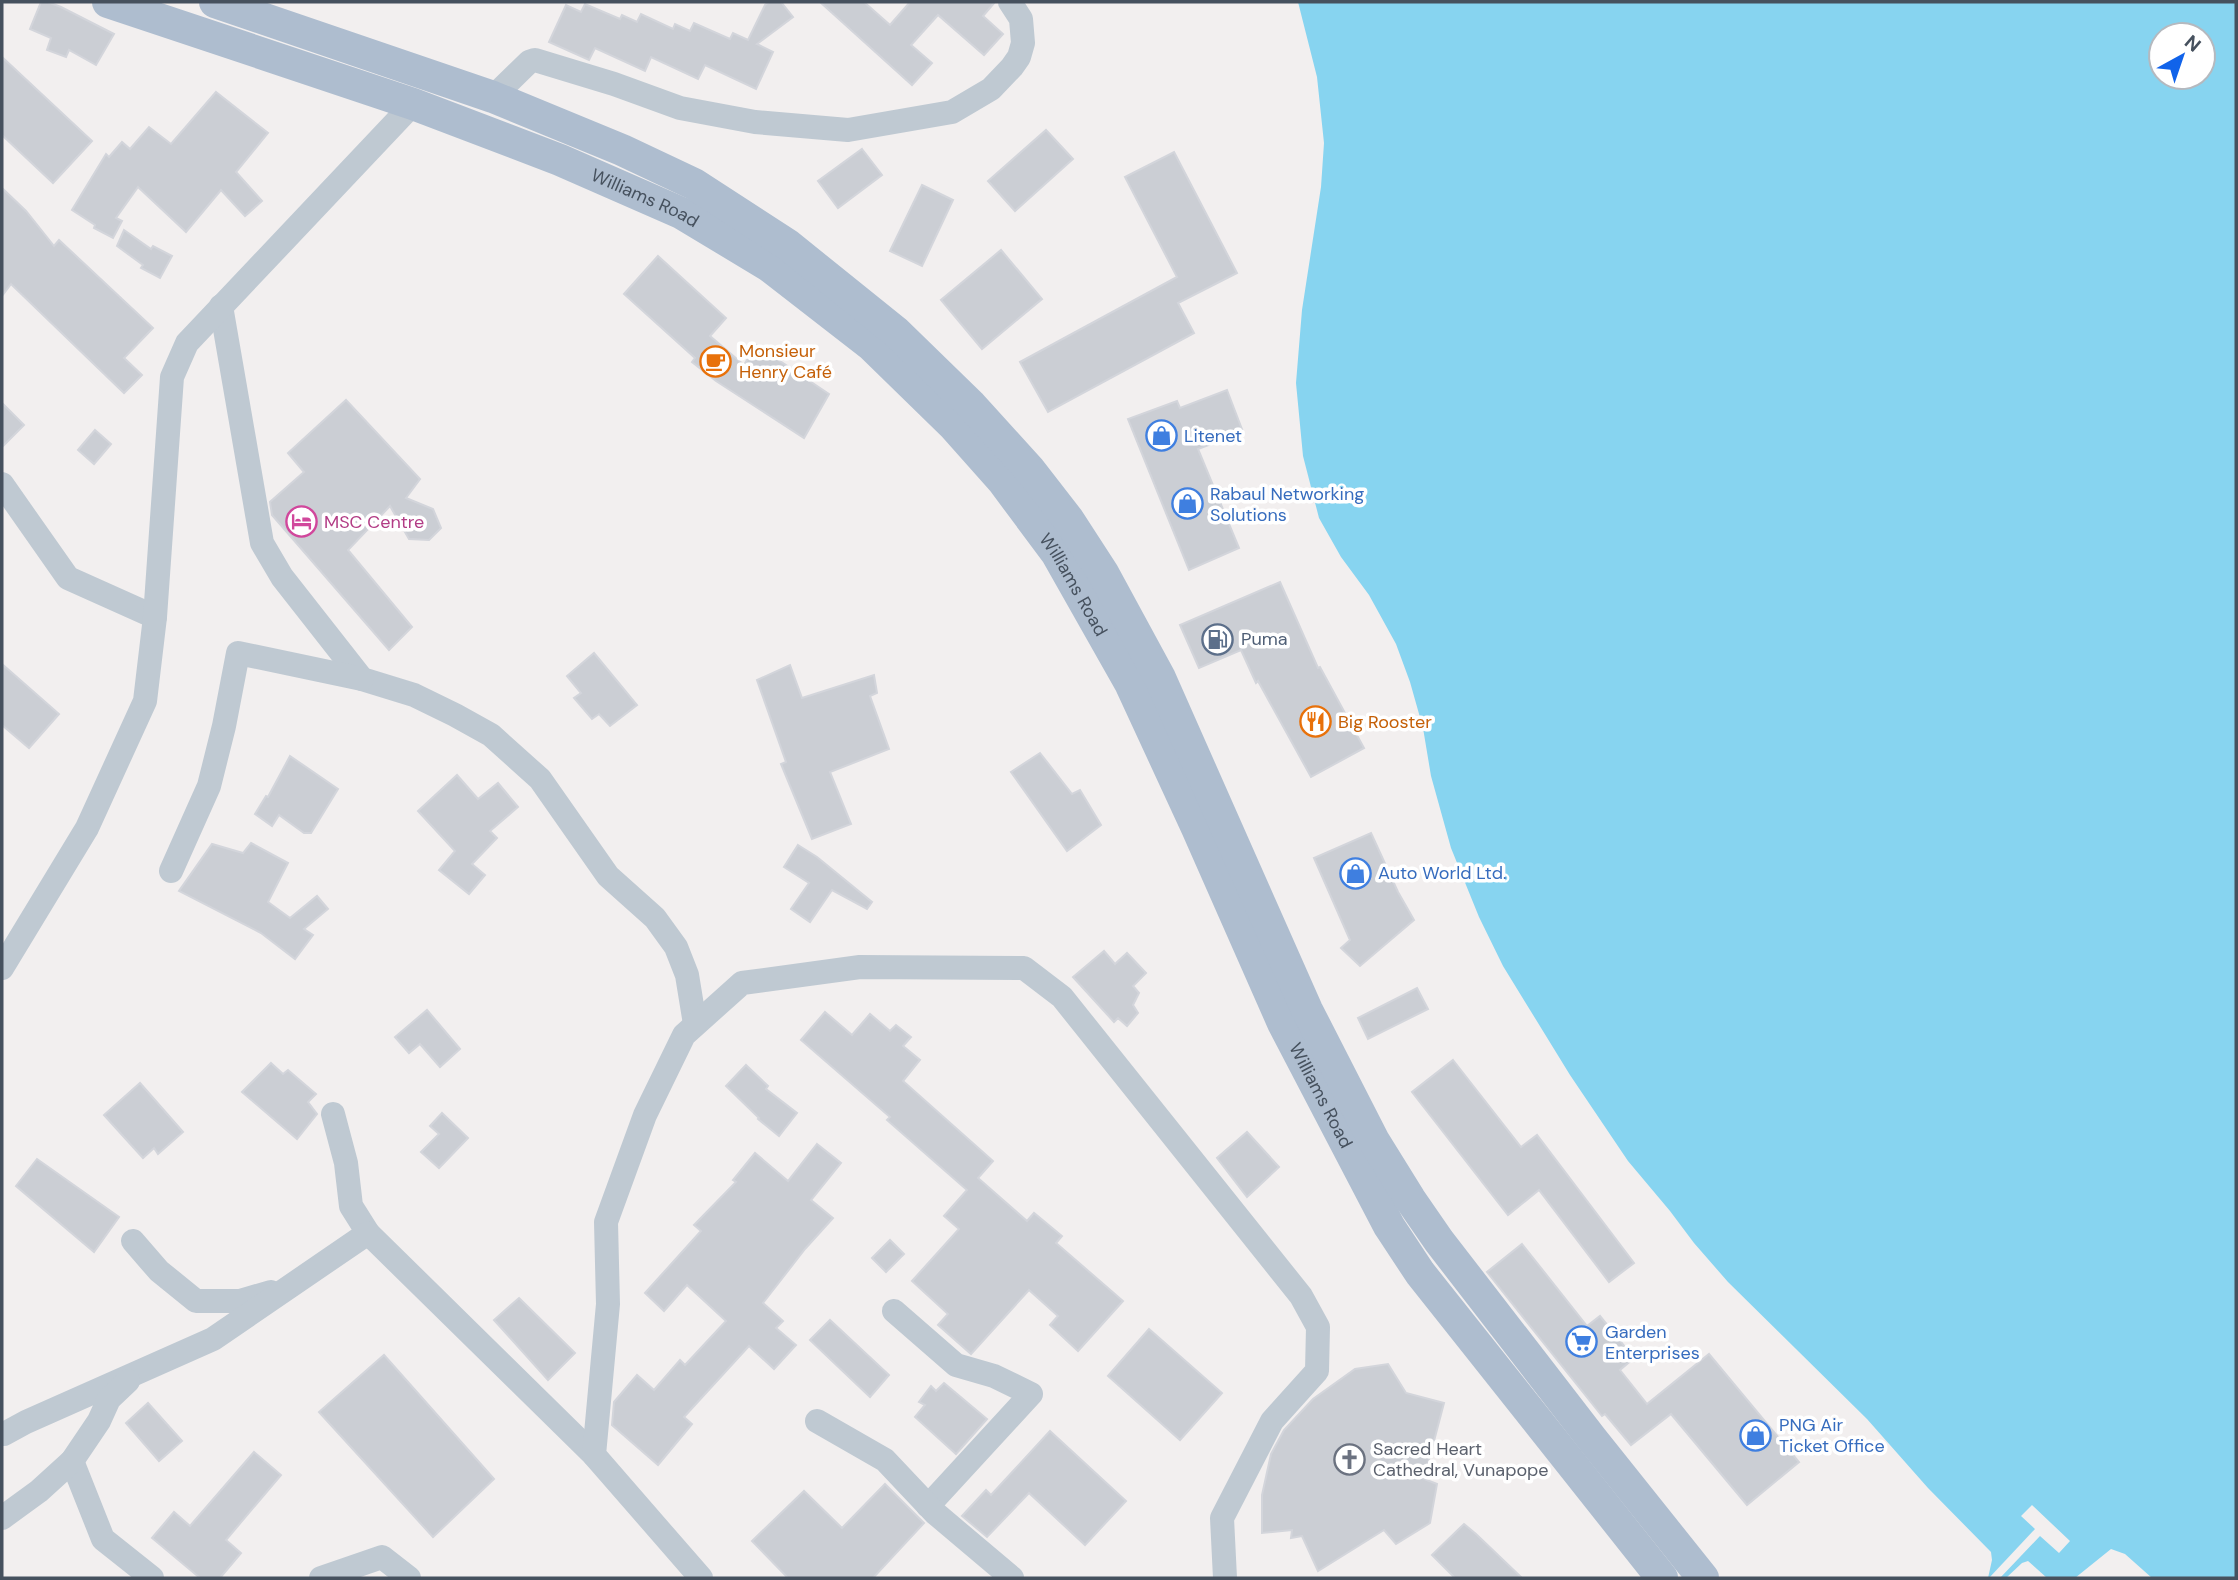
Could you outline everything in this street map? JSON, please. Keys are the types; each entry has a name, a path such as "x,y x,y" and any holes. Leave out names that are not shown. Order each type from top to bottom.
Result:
{"main road":[{"name":"Williams Road","path":"108,2 413,104 560,160 681,213 769,266 871,345 954,426 1002,480 1057,554 1130,683 1283,1023 1389,1226 1428,1284 1662,1578"},
{"name":"Williams Road","path":"215,2 493,97 622,150 694,184 788,245 896,332 971,405 1030,470 1068,519 1103,573 1160,678 1307,1010 1374,1141 1439,1241 1703,1578"}],"street":[{"path":"493,97 529,62 535,60 680,108 755,122 848,130 952,112 991,89 1018,57 1023,32 1021,19 1010,2"},
{"path":"2,968 87,828 145,701 155,617 172,377 187,344 413,104"},
{"path":"220,306 262,543 282,577 362,679"},
{"path":"2,484 68,578 155,617"},
{"path":"171,871 209,786 238,653 362,679 414,695 491,735 540,779 608,876 655,918 676,947 687,975 695,1024"},
{"path":"594,1455 608,1304 606,1222 645,1115 684,1035 742,983 860,967 1024,968 1062,997 1301,1296 1318,1327 1317,1371 1272,1421 1222,1518 1225,1578"},
{"path":"332,1114 346,1163 351,1206 368,1233 594,1455 701,1578"},
{"path":"4,1434 213,1339 368,1233"},
{"path":"133,1241 159,1271 196,1301 240,1301 285,1288"},
{"path":"894,1311 956,1365 994,1376 1031,1394 928,1506"},
{"path":"2,1518 39,1491 72,1461 99,1421 108,1399 136,1373"},
{"path":"817,1421 885,1460 928,1506 1012,1578"},
{"path":"72,1461 103,1539 152,1578"},
{"path":"321,1578 382,1557 409,1578"}],"water":[{"path":"1298,2 2236,2 2236,1578 2152,1578 2125,1554 2111,1549 2075,1578 2047,1578 2028,1561 2006,1578 1988,1578 1991,1552 1928,1488 1867,1419 1728,1282 1628,1161 1570,1075 1503,966 1479,917 1451,848 1431,776 1423,728 1396,644 1369,595 1341,557 1319,518 1303,456 1296,383 1302,310 1321,187 1324,143 1317,77"}],"pier":[{"path":"2032,1505 2070,1541 2059,1553 2040,1536 2000,1578 1989,1578 2035,1529 2021,1516"}],"building":[{"path":"41,2 61,7 114,34 96,65 69,50 66,57 47,50 51,38 30,29"},
{"path":"769,2 781,2 793,17 757,44 773,52 756,89 705,65 698,79 651,57 645,71 595,48 589,60 549,42 566,5 581,12 585,4 620,19 622,15 637,22 641,14 673,29 675,24 690,31 694,23 730,39 733,33 748,40"},
{"path":"820,2 864,2 890,25 910,2 995,2 983,16 1003,34 984,55 938,15 911,45 932,63 912,85"},
{"path":"2,57 92,141 53,183 2,135"},
{"path":"216,92 268,133 236,172 262,201 245,216 221,190 186,232 138,187 116,218 122,221 113,238 94,228 95,225 72,210 106,154 109,157 122,142 130,149 149,127 171,144"},
{"path":"1046,130 1073,159 1015,211 988,181"},
{"path":"862,149 882,175 838,208 818,181"},
{"path":"1174,152 1237,273 1178,303 1194,333 1048,412 1020,362 1177,277 1125,177"},
{"path":"922,185 953,200 922,266 890,251"},
{"path":"2,188 26,211 54,246 59,240 153,328 124,358 142,375 124,393 11,284 2,296"},
{"path":"124,230 151,249 153,246 172,256 160,278 141,268 143,265 117,246"},
{"path":"1001,250 1042,299 982,349 941,300"},
{"path":"658,256 726,318 710,336 744,365 756,345 829,394 804,438 716,381 692,362 695,358 624,294"},
{"path":"1227,390 1243,432 1198,449 1239,548 1189,570 1128,419 1177,401 1180,408"},
{"name":"MSC Centre","path":"346,400 420,479 406,498 433,509 441,528 429,540 409,539 390,506 348,550 412,627 389,650 272,515 270,502 304,472 288,453"},
{"path":"2,403 24,425 2,447"},
{"path":"95,430 111,444 94,464 78,450"},
{"path":"1280,582 1318,668 1320,667 1364,748 1311,777 1258,681 1256,683 1241,650 1199,668 1180,625"},
{"path":"594,653 637,705 610,726 599,714 592,719 574,698 581,693 567,676"},
{"path":"2,664 59,714 29,748 2,725"},
{"path":"790,665 802,698 874,675 877,693 870,696 889,749 830,772 851,824 812,839 781,764 786,762 757,680"},
{"path":"1040,753 1072,794 1080,790 1101,825 1067,851 1011,772"},
{"path":"290,756 338,789 311,833 304,833 279,815 272,826 255,814 266,796 268,797"},
{"path":"457,775 478,799 498,783 518,807 490,831 497,838 472,864 485,875 469,894 439,870 455,851 418,811"},
{"path":"1371,833 1414,920 1360,966 1341,948 1350,940 1314,858"},
{"path":"251,843 288,863 268,902 290,918 317,896 328,909 304,929 313,935 295,959 261,933 179,891 212,844 243,853"},
{"path":"798,845 872,902 867,909 832,890 810,922 791,909 809,883 784,867"},
{"path":"1104,951 1115,964 1127,953 1146,973 1133,986 1139,993 1133,1005 1138,1013 1127,1026 1118,1018 1114,1022 1073,977"},
{"path":"1417,988 1428,1009 1368,1039 1358,1018"},
{"path":"427,1010 460,1049 440,1067 420,1044 409,1053 395,1037"},
{"path":"825,1012 852,1035 870,1014 890,1031 896,1025 911,1037 903,1046 920,1060 903,1081 993,1161 978,1178 1027,1221 1034,1213 1062,1236 1056,1243 1123,1301 1078,1351 1050,1325 1058,1316 1029,1290 971,1354 938,1325 948,1314 912,1281 959,1229 944,1216 967,1190 887,1120 890,1117 801,1040"},
{"path":"1453,1060 1521,1147 1537,1135 1634,1263 1609,1282 1539,1190 1508,1215 1412,1092"},
{"path":"271,1063 283,1074 288,1070 316,1094 308,1102 317,1114 297,1139 242,1092"},
{"path":"746,1065 768,1086 766,1089 797,1113 779,1136 726,1086"},
{"path":"140,1083 183,1132 158,1154 154,1148 143,1158 104,1115"},
{"path":"442,1113 468,1138 439,1168 421,1152 439,1134 430,1126"},
{"path":"1247,1132 1279,1167 1247,1197 1217,1158"},
{"path":"817,1144 841,1163 811,1200 833,1218 763,1303 783,1321 776,1328 796,1345 774,1369 749,1346 684,1417 692,1424 658,1465 612,1425 614,1402 637,1375 654,1390 680,1360 685,1365 726,1321 687,1285 664,1311 645,1293 701,1231 694,1225 736,1182 733,1180 755,1153 788,1181"},
{"path":"37,1159 119,1217 94,1252 16,1186"},
{"path":"890,1240 904,1254 886,1272 872,1258"},
{"path":"1522,1244 1587,1326 1600,1316 1634,1358 1620,1370 1647,1404 1709,1354 1799,1462 1747,1505 1671,1414 1631,1445 1605,1414 1602,1416 1487,1272"},
{"path":"519,1298 575,1353 548,1380 494,1320"},
{"path":"830,1320 889,1375 870,1397 810,1340"},
{"path":"1149,1329 1222,1393 1180,1440 1108,1376"},
{"path":"384,1355 494,1479 433,1537 319,1412"},
{"name":"Sacred Heart Cathedral, Vunapope","path":"1388,1364 1406,1393 1444,1403 1424,1479 1437,1484 1430,1523 1396,1544 1384,1530 1318,1571 1302,1536 1291,1538 1292,1530 1262,1533 1262,1495 1271,1454 1284,1430 1313,1399 1355,1369"},
{"path":"944,1383 987,1419 956,1454 915,1417 925,1405 919,1402 931,1386 936,1391"},
{"path":"148,1403 182,1441 159,1461 126,1423"},
{"path":"1050,1431 1126,1501 1085,1545 1029,1493 987,1537 962,1516 986,1490 991,1495"},
{"path":"254,1452 281,1475 226,1540 241,1553 220,1578 200,1578 152,1538 174,1512 190,1526"},
{"path":"885,1484 924,1523 873,1578 788,1578 752,1541 804,1491 842,1528"},
{"path":"1464,1524 1522,1578 1455,1578 1432,1555"}],"place":[{"name":"Monsieur Henry Café","path":"716,361"},
{"name":"Litenet","path":"1161,436"},
{"name":"Rabaul Networking Solutions","path":"1187,504"},
{"name":"MSC Centre","path":"301,522"},
{"name":"Puma","path":"1218,639"},
{"name":"Big Rooster","path":"1315,722"},
{"name":"Auto World Ltd.","path":"1355,873"},
{"name":"Garden Enterprises","path":"1582,1342"},
{"name":"PNG Air Ticket Office","path":"1756,1435"},
{"name":"Sacred Heart Cathedral, Vunapope","path":"1350,1459"}]}
